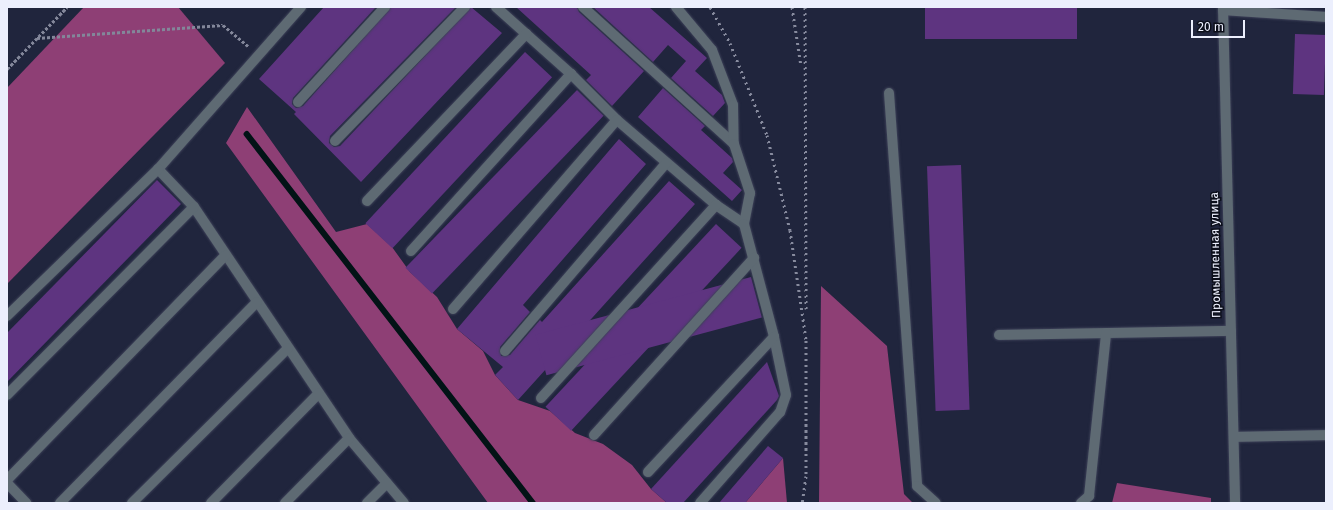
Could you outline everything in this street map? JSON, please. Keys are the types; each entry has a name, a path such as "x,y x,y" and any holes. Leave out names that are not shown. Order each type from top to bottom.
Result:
{"street":[{"path":"7,316 158,169 301,7"},
{"path":"298,102 385,7"},
{"path":"335,141 465,7"},
{"path":"496,7 571,74 617,120 666,163 716,205 744,224"},
{"path":"583,7 734,144"},
{"path":"676,7 712,50 733,105 734,144 750,193 744,224 774,337 786,395 780,412 700,503"},
{"path":"1223,9 1326,17"},
{"name":"Промышленная улица","path":"1223,9 1235,503"},
{"path":"367,201 526,34"},
{"path":"411,251 571,74"},
{"path":"888,92 917,486 936,503"},
{"path":"453,309 617,120"},
{"path":"505,352 666,163"},
{"path":"158,169 194,207 225,256 349,438 404,503"},
{"path":"541,398 716,205"},
{"path":"7,395 194,207"},
{"path":"26,503 8,479 225,256"},
{"path":"594,435 754,258"},
{"path":"60,503 257,302"},
{"path":"999,334 1231,331"},
{"path":"1081,503 1089,496 1106,333"},
{"path":"648,472 774,337"},
{"path":"132,503 288,348"},
{"path":"211,503 318,394"},
{"path":"1234,437 1326,435"},
{"path":"285,503 349,438"},
{"path":"367,503 386,483"}],"path":[{"path":"7,69 67,7"},
{"path":"37,38 223,25 258,54"}],"shaded area":[{"path":"84,7 178,7 225,63 7,284 7,88"},
{"path":"247,107 336,232 367,224 392,247 410,272 437,297 457,329 483,351 495,375 518,400 550,411 575,433 603,444 632,465 651,489 667,503 488,503 226,143"},
{"path":"821,286 887,346 904,494 913,503 819,503"},
{"path":"783,458 787,503 745,503"},
{"path":"1117,483 1211,498 1211,503 1112,503"}],"building":[{"path":"324,7 376,7 293,98 292,104 296,108 303,106 391,7 456,7 330,136 329,143 334,147 340,146 471,7 502,33 361,182 294,114 296,112 259,79"},
{"path":"516,7 577,7 579,12 644,71 612,106 586,80 591,75"},
{"path":"593,7 649,7 707,58 695,71 722,95 725,103 713,116 671,78 686,61 668,45 653,62"},
{"path":"925,7 1077,7 1077,39 925,39"},
{"path":"1295,34 1326,35 1324,95 1293,94"},
{"path":"525,52 552,77 392,248 365,223"},
{"path":"663,88 705,126 701,130 732,158 733,162 723,173 742,190 732,201 638,117"},
{"path":"577,90 604,116 432,293 405,268"},
{"path":"619,139 646,164 523,305 530,312 500,347 501,356 510,355 540,320 542,322 669,181 695,204 518,400 495,375 503,367 457,329"},
{"path":"961,165 970,410 936,411 927,166"},
{"path":"157,180 181,204 7,382 7,333"},
{"path":"716,224 742,248 571,431 546,407"},
{"path":"751,277 762,318 546,375 536,335"},
{"path":"767,362 779,396 777,400 683,503 667,503 651,489"},
{"path":"768,446 783,458 745,503 719,503"}],"waterway":[{"path":"247,134 533,503"}],"railway":[{"path":"710,7 730,43 767,135 790,230 806,340 806,476 802,503"},
{"path":"792,7 801,66"},
{"path":"805,7 806,309"}]}
